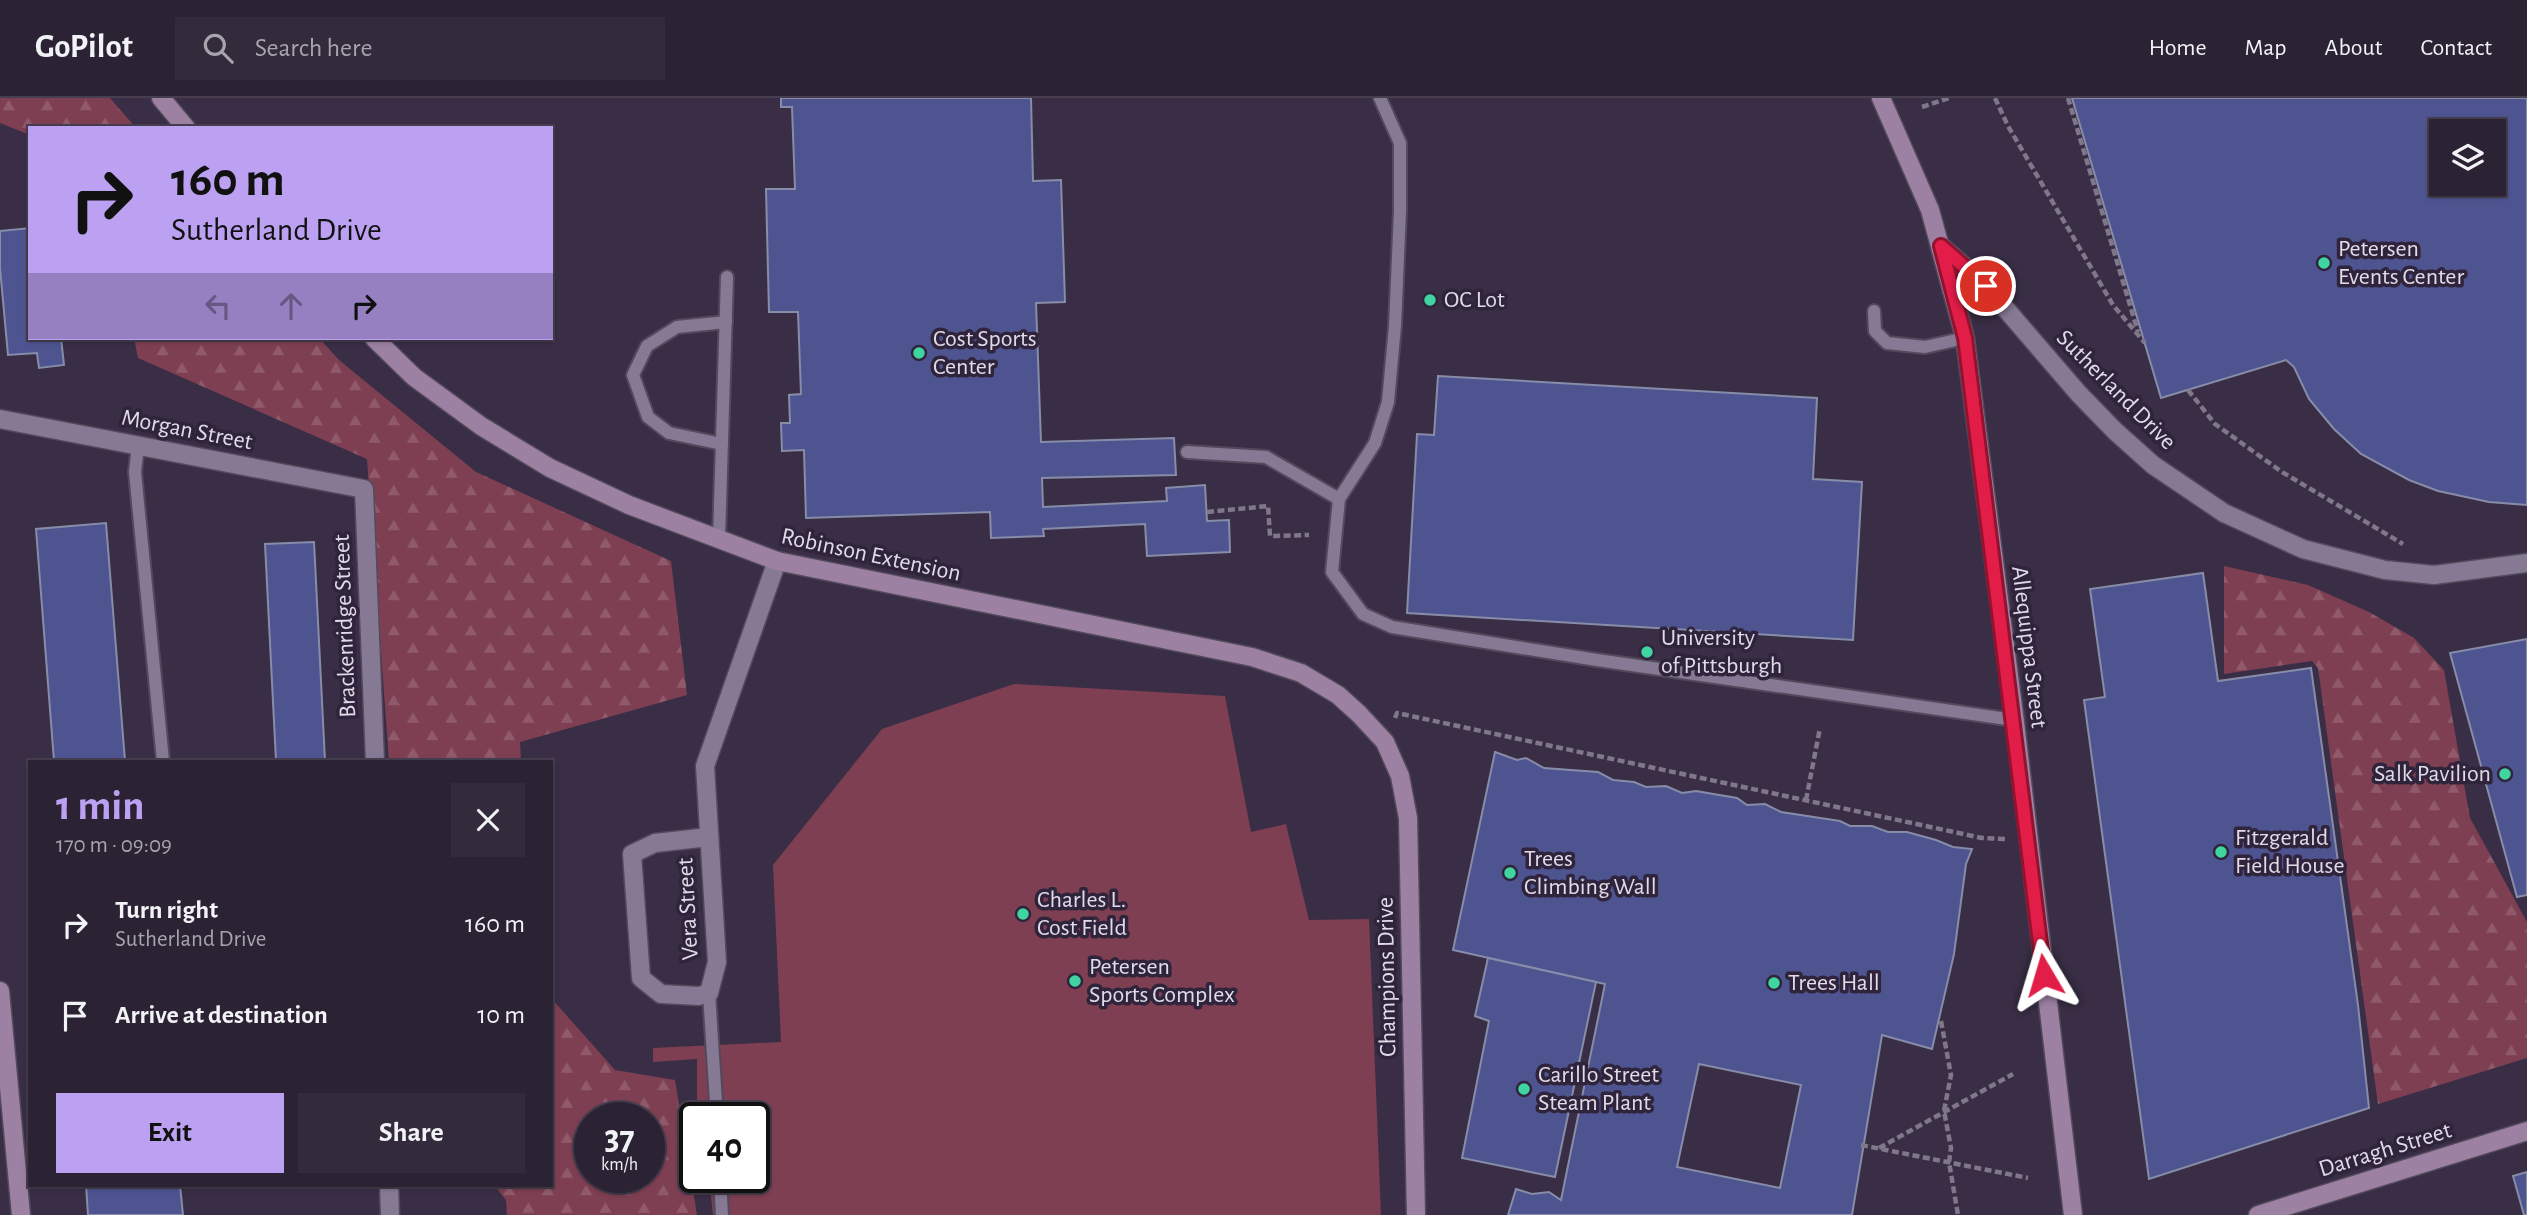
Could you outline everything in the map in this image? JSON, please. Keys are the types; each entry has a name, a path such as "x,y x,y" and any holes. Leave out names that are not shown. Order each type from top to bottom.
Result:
{"street":[{"path":"161,98 184,126"},
{"name":"Allequippa Street","path":"1881,98 1930,210 1965,338 2073,1215"},
{"name":"Sutherland Drive","path":"1941,246 1986,286 2079,394 2115,431 2153,465 2224,513 2303,550 2385,570 2434,575 2527,564"},
{"name":"Robinson Extension","path":"376,340 414,377 481,425 550,468 629,505 777,561 1252,657 1301,673 1338,695 1385,742"},
{"name":"Morgan Street","path":"0,419 364,489"},
{"name":"Brackenridge Street","path":"364,489 375,760"},
{"name":"Vera Street","path":"709,837 655,843 632,854 641,978 661,994 699,996 709,993 718,962 705,766 777,561"},
{"name":"Champions Drive","path":"1385,742 1400,776 1408,817 1416,1215"},
{"path":"0,991 21,1215"},
{"name":"Darragh Street","path":"2258,1215 2527,1131"},
{"path":"389,1187 390,1215"}],"lane":[{"path":"1380,98 1400,143 1395,326 1388,402 1375,443 1339,499 1332,572 1363,614 1392,627 1611,662 2014,720"},
{"path":"719,538 727,277"},
{"path":"1874,311 1875,331 1888,343 1925,347 1965,338"},
{"path":"722,444 669,433 648,417 633,375 647,346 677,327 726,322"},
{"path":"138,445 135,472 163,760"},
{"path":"1187,452 1266,457 1339,499"},
{"path":"709,993 716,1102"},
{"path":"721,1193 722,1215"}],"path":[{"path":"1922,107 1949,98"},
{"path":"1995,98 2008,126 2113,305 2145,343"},
{"path":"2070,99 2139,337"},
{"path":"2188,390 2215,424 2282,472 2403,544"},
{"path":"1207,512 1268,506 1270,536 1309,535"},
{"path":"1397,713 1982,838"},
{"path":"1806,800 1820,728"},
{"path":"1941,1021 1951,1075 1944,1111 1958,1215"},
{"path":"1878,1148 2013,1074"},
{"path":"1861,1145 2028,1178"}],"green space":[{"path":"0,98 110,98 134,126 28,126 28,134 0,123"},
{"path":"134,340 321,340 339,360 476,472 671,561 687,695 520,742 521,760 389,760 367,459 138,358"},
{"path":"2224,566 2308,585 2369,612 2414,638 2444,670 2470,818 2527,922 2527,1058 2378,1104 2318,668 2312,661 2224,674"},
{"name":"Charles L. Cost Field","path":"1014,684 1225,696 1251,832 1286,824 1309,920 1369,919 1381,1215 713,1215 711,1193 770,1193 770,1102 697,1102 697,1059 653,1062 653,1048 781,1042 773,865 882,729"},
{"path":"553,1000 615,1070 675,1080 679,1105 679,1193 693,1193 697,1215 507,1215 506,1200 496,1187 553,1187"}],"building":[{"name":"Cost Sports Center","path":"781,98 1031,98 1033,181 1061,180 1065,302 1036,303 1041,442 1174,438 1176,475 1042,478 1043,507 1167,501 1166,488 1205,485 1207,521 1229,520 1230,552 1147,556 1145,524 1043,529 1044,536 991,538 990,512 806,518 804,450 782,451 781,423 790,423 789,395 801,394 798,312 769,312 766,189 795,189 792,107 781,107"},
{"name":"Petersen Events Center","path":"2072,98 2527,98 2527,505 2489,502 2438,491 2409,480 2361,454 2334,429 2309,399 2294,367 2286,360 2161,398"},
{"path":"28,228 28,340 61,340 64,365 39,368 37,353 8,355 0,268 0,231"},
{"path":"1438,376 1817,398 1813,479 1862,482 1853,640 1407,613 1417,434 1434,435"},
{"path":"106,523 125,760 54,760 36,529"},
{"path":"314,542 325,760 276,760 265,544"},
{"name":"Fitzgerald Field House","path":"2203,573 2218,681 2311,668 2358,1005 2369,1108 2149,1179 2084,700 2105,697 2090,589"},
{"name":"Salk Pavilion","path":"2527,639 2527,895 2517,897 2450,653"},
{"name":"Trees Hall","path":"1495,752 1517,760 1526,758 1544,768 1598,772 1613,780 1634,782 1646,787 1666,786 1682,793 1696,791 1737,798 1747,805 1765,804 1781,812 1840,821 1850,826 1872,826 1888,832 1907,832 1953,847 1972,849 1966,864 1954,954 1932,1049 1882,1035 1852,1215 1508,1215 1516,1189 1532,1194 1549,1192 1561,1200 1605,984 1453,950","holes":["1699,1064 1801,1085 1780,1188 1677,1167"]},
{"name":"Carillo Street Steam Plant","path":"1488,958 1596,982 1555,1177 1462,1158 1489,1021 1475,1016"},
{"path":"2527,1172 2527,1215 2524,1215 2513,1176"},
{"path":"86,1187 180,1187 183,1215 88,1215"}],"place":[{"name":"Petersen Events Center","path":"2324,263"},
{"name":"OC Lot","path":"1430,300"},
{"name":"Cost Sports Center","path":"919,353"},
{"name":"University of Pittsburgh","path":"1647,652"},
{"name":"Salk Pavilion","path":"2505,774"},
{"name":"Fitzgerald Field House","path":"2221,852"},
{"name":"Trees Climbing Wall","path":"1510,873"},
{"name":"Charles L. Cost Field","path":"1023,914"},
{"name":"Petersen Sports Complex","path":"1075,981"},
{"name":"Trees Hall","path":"1774,983"},
{"name":"Carillo Street Steam Plant","path":"1524,1089"}],"route":[{"path":"1986,286 1941,246 1965,338 2015,722 2044,975"}]}
